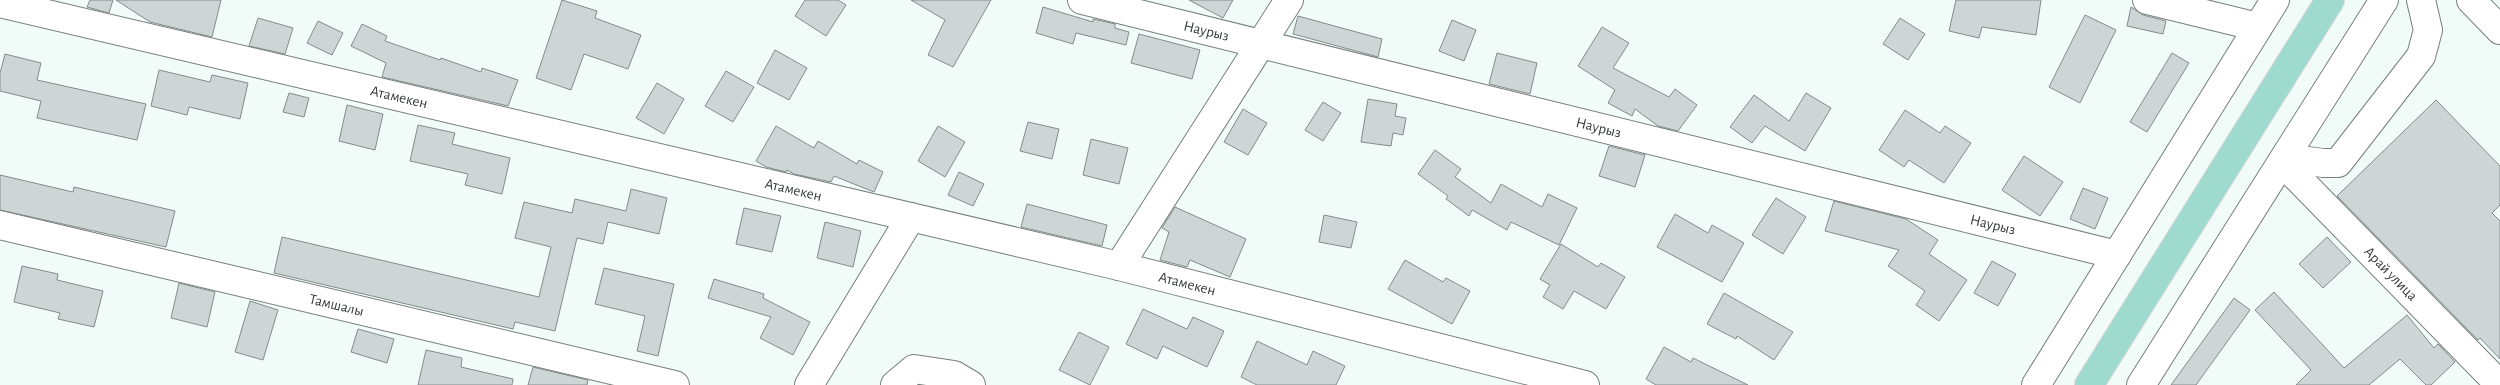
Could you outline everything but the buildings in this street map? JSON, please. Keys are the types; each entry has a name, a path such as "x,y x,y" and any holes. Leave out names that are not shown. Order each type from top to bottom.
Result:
{"main road":[{"path":"2089,385 2330,0"}],"street":[{"name":"Наурыз","path":"1082,0 2117,255"},
{"path":"1119,266 1289,0"},
{"path":"2147,0 2258,27"},
{"path":"2036,385 2275,0"},
{"path":"2146,383 2384,0"},
{"path":"2284,160 2324,163 2338,162 2421,56 2428,30 2421,0"},
{"path":"2471,0 2500,30"},
{"name":"Атамекен","path":"0,3 1119,266 1585,385"},
{"name":"Арай улица","path":"2284,160 2500,385"},
{"path":"809,385 911,217"},
{"name":"Тамшалы","path":"0,226 674,385"},
{"path":"895,385 914,368 954,375 971,385"}]}
